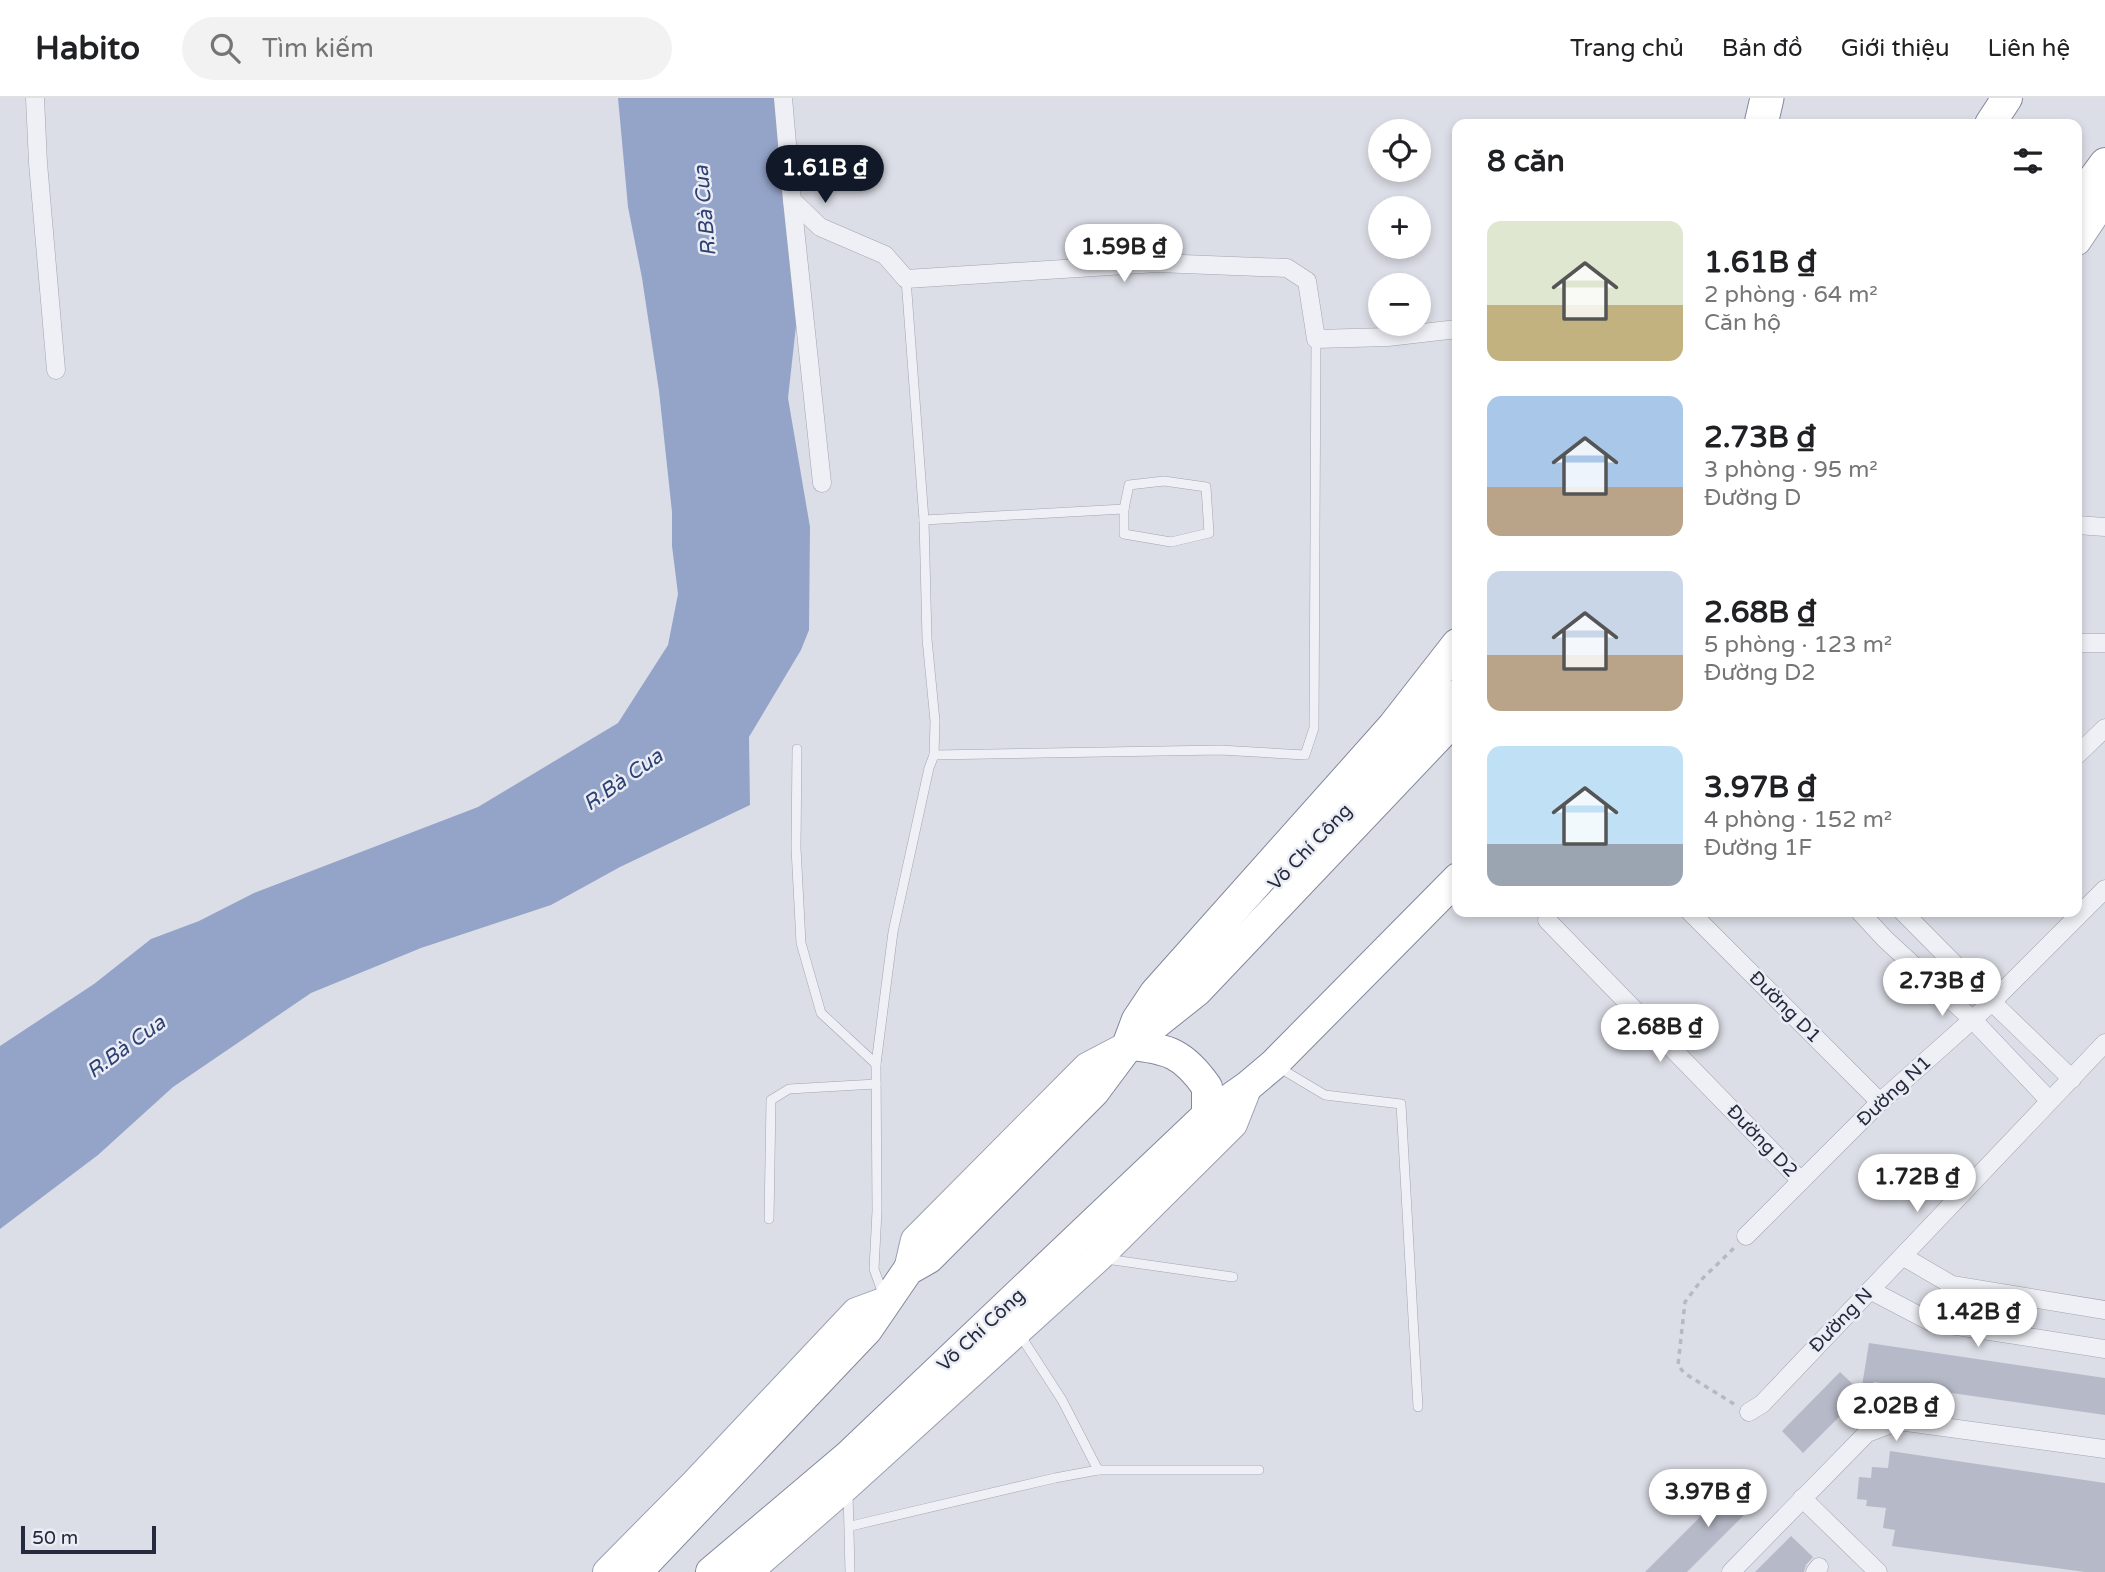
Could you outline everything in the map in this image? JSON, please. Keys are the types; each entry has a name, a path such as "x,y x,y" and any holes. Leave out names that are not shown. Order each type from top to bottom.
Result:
{"highway":[{"path":"1762,119 1767,98"},
{"path":"1993,119 2007,98"},
{"path":"2082,194 2105,163"},
{"path":"1208,1115 1207,1087 1185,1062 1170,1051 1129,1045 1138,1021 1156,994 1394,727 1452,653"},
{"name":"Võ Chí Công","path":"637,1572 867,1330 908,1270 929,1258 1094,1092 1129,1045 1197,991 1452,722"},
{"name":"Võ Chí Công","path":"711,1572 847,1471 1088,1248 1208,1115 1273,1065 1452,884"},
{"path":"1174,1008 1177,1031 1195,1055 1226,1079 1248,1086"}],"main road":[{"path":"1978,119 1990,98"},
{"path":"2082,234 2105,199"},
{"name":"Võ Chí Công","path":"1174,1008 1176,993 1188,976 1452,699"},
{"name":"Võ Chí Công","path":"1088,1248 1233,1125 1248,1086"},
{"path":"607,1572 856,1312 886,1301"},
{"name":"Võ Chí Công","path":"748,1572 847,1471"}],"street":[{"path":"35,98 56,370"},
{"path":"783,98 822,483"},
{"path":"792,200 820,227 884,256 906,279 1157,263 1287,268 1307,281 1316,339 1388,337 1452,330"},
{"path":"2082,525 2105,527"},
{"path":"2082,643 2105,643"},
{"path":"2082,750 2105,728"},
{"name":"Đường N1","path":"2082,912 2105,889"},
{"name":"Đường D1","path":"1695,917 1880,1102"},
{"path":"1865,917 1973,1020 2049,1100"},
{"path":"1885,939 1904,917"},
{"path":"1912,917 1992,1002 2072,1079"},
{"name":"Đường N1","path":"1746,1236 1880,1102 1973,1020 2077,917"},
{"name":"Đường D2","path":"1548,920 1801,1181"},
{"name":"Đường N","path":"1749,1412 1762,1404 1904,1257 2105,1043"},
{"path":"1904,1257 1952,1285 2105,1310"},
{"path":"1870,1290 1931,1322 2105,1349"},
{"path":"1731,1572 1867,1433 1899,1421 2105,1450"},
{"path":"1802,1498 1878,1572"}],"lane":[{"path":"886,1301 874,1269 877,1211 876,1064 893,932 934,755 935,721 927,639 924,520 906,279"},
{"path":"934,755 1220,750 1305,755 1314,728 1316,339"},
{"path":"1164,481 1206,487 1209,533 1171,542 1124,534 1124,509 1129,485 1164,481"},
{"path":"924,520 1124,509"},
{"path":"797,748 796,848 801,943 821,1013 876,1064"},
{"path":"1273,1065 1325,1095 1401,1104 1418,1407"},
{"path":"769,1219 771,1100 789,1089 876,1084"},
{"path":"1088,1248 1233,1277"},
{"path":"1010,1320 1062,1400 1098,1471"},
{"path":"847,1471 850,1572"},
{"path":"850,1526 1055,1478 1098,1471 1259,1471"}],"path":[{"path":"1746,1236 1703,1278 1685,1302 1678,1365 1684,1373 1749,1412"}],"water":[{"name":"R.Bà Cua","path":"618,98 776,98 798,308 788,398 810,527 809,630 801,650 749,737 750,805 620,867 551,905 421,948 311,993 173,1087 98,1155 0,1229 0,1046 94,984 151,939 199,921 254,893 478,807 618,723 668,645 678,594 672,546 672,512 659,391 628,207"}],"building":[{"path":"1869,1343 2105,1378 2105,1415 1874,1382 1803,1453 1782,1431 1840,1372 1861,1392"},
{"path":"1890,1451 2105,1483 2105,1572 2085,1572 1892,1546 1895,1530 1883,1528 1886,1508 1866,1506 1867,1500 1857,1499 1859,1477 1871,1478 1872,1467 1888,1468"},
{"path":"1741,1476 1762,1497 1687,1572 1645,1572"},
{"path":"1791,1536 1813,1557 1804,1572 1755,1572"}]}
